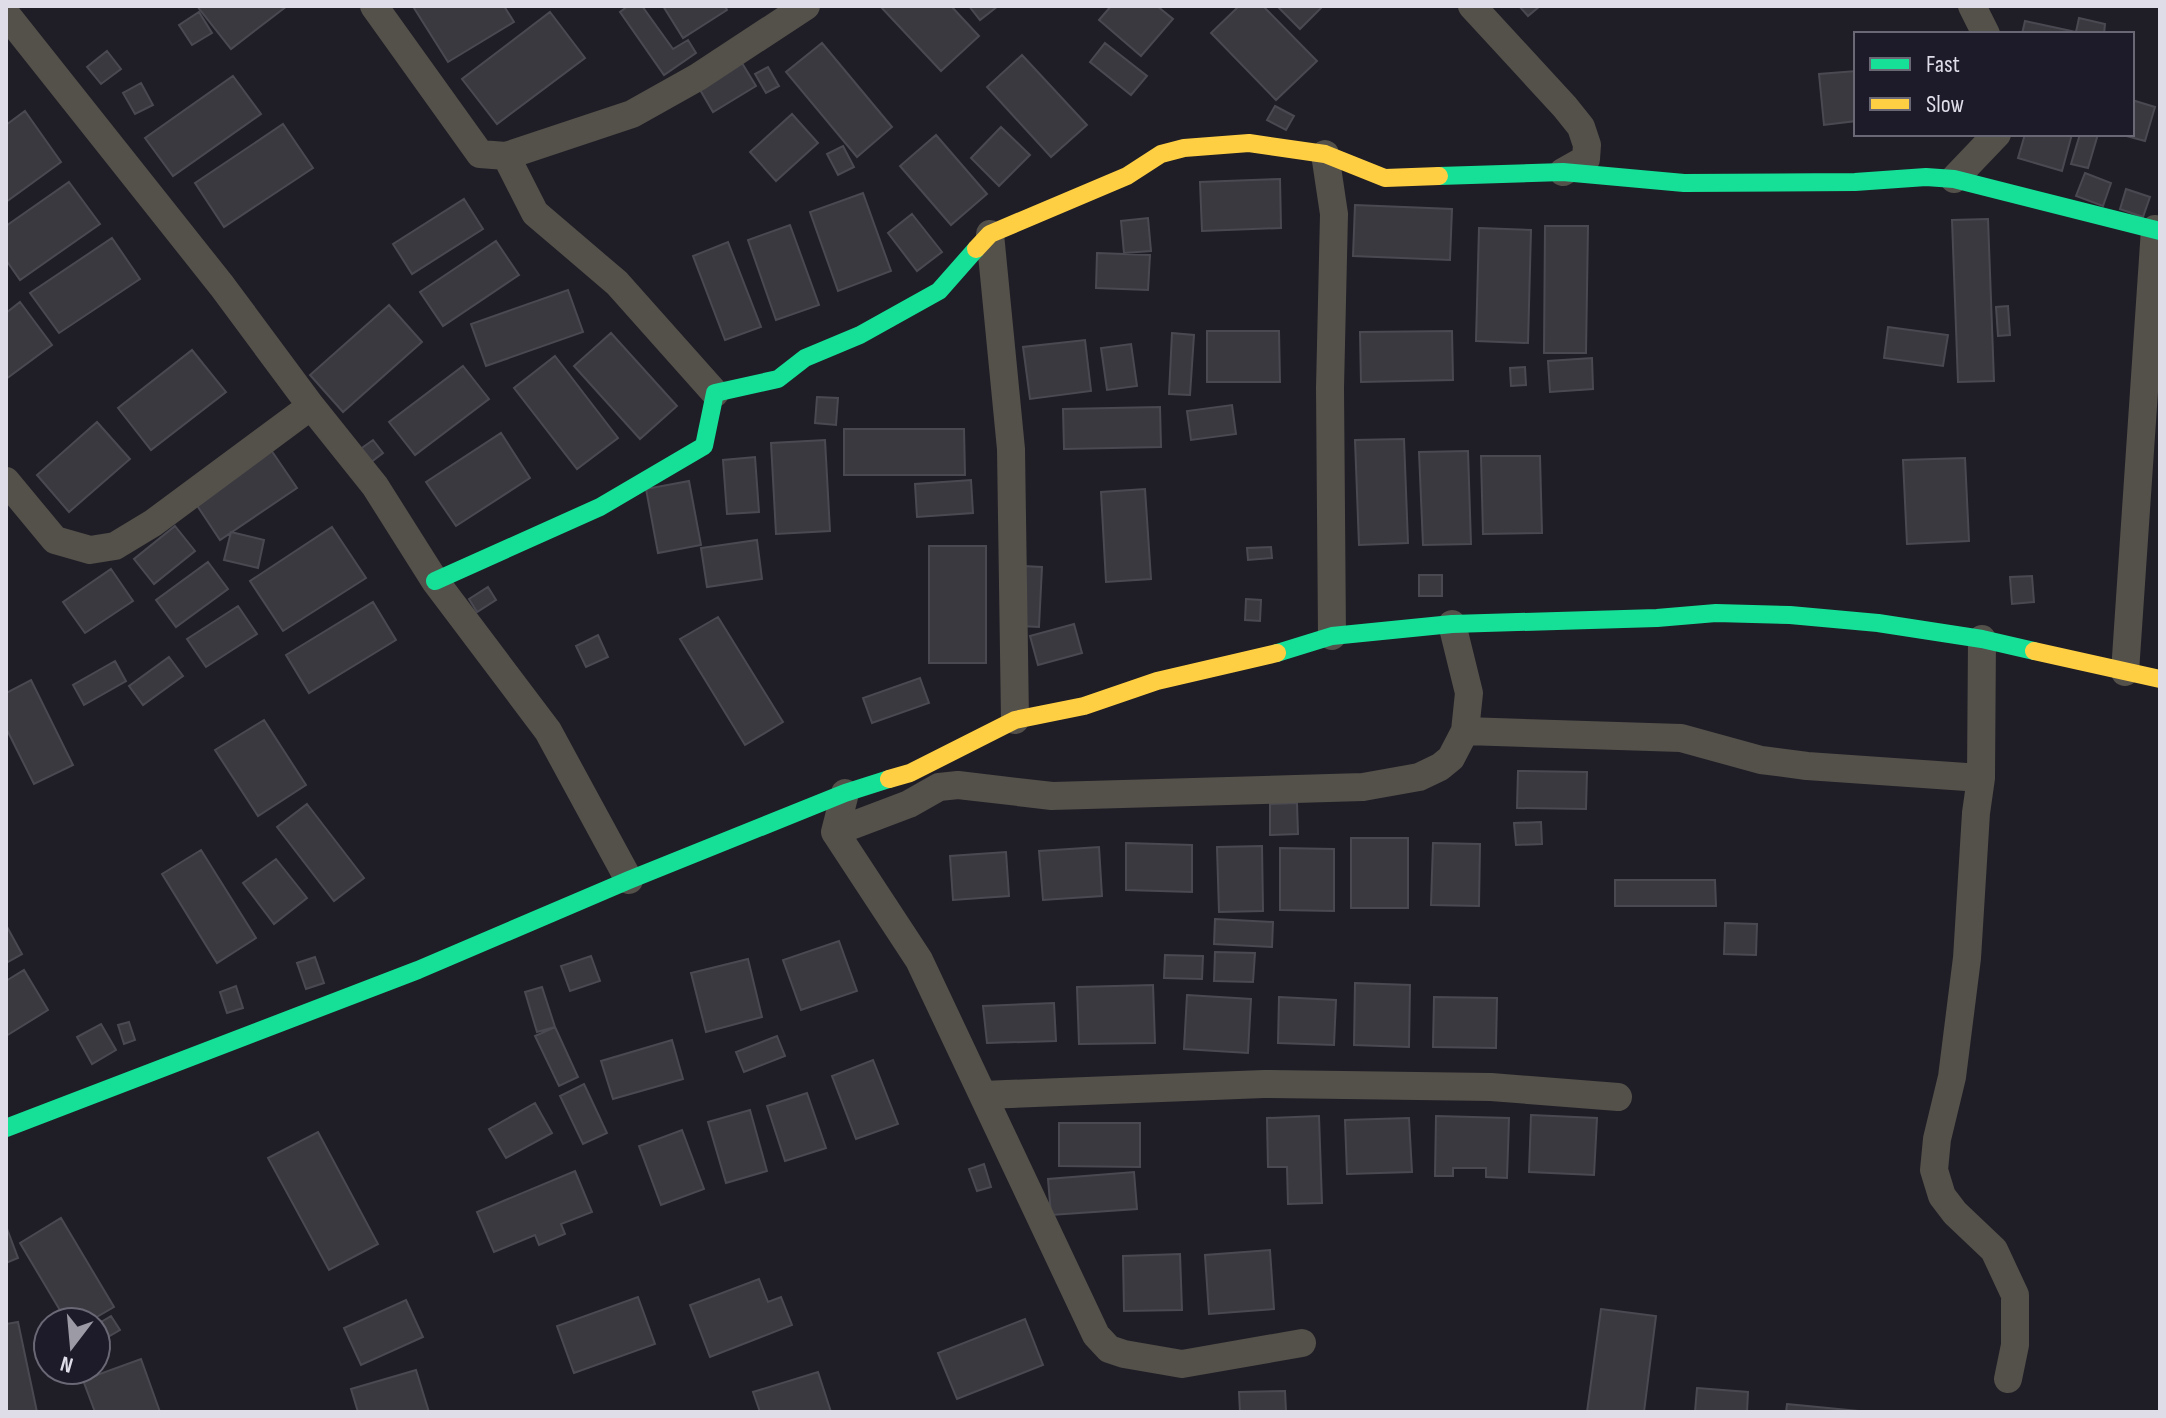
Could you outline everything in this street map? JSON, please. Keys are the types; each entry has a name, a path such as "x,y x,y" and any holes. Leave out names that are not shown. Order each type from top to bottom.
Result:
{"street":[{"path":"374,6 480,154 506,156 632,114 698,77 806,6"},
{"path":"1472,6 1581,127 1587,145 1586,159 1563,172"},
{"path":"1972,6 1985,32"},
{"path":"6,14 222,286 375,486 435,581 548,731 629,880"},
{"path":"1954,179 1995,136"},
{"path":"715,393 778,379 805,358 860,335 939,291 990,234 1127,176 1161,154 1184,148 1249,143 1325,154 1385,178 1563,172 1684,183 1855,182 1926,177 1954,179 2158,230 2125,672"},
{"path":"1325,154 1334,214 1330,388 1332,636"},
{"path":"506,156 535,213 617,283 715,393"},
{"path":"990,234 1011,449 1015,720"},
{"path":"435,581 600,507 704,446 715,393"},
{"path":"6,481 55,540 90,550 115,546 153,523 311,406"},
{"path":"6,1128 418,970 845,793 910,773 1015,720 1084,706 1157,681 1261,658 1332,636 1452,624 1657,618 1716,613 1790,615 1878,623 1982,639 2160,679"},
{"path":"835,832 909,804 939,787 958,785 1052,796 1363,787 1419,777 1451,758 1465,731 1469,693 1452,624"},
{"path":"1982,639 1981,778 1967,958 1952,1077 1937,1139 1934,1170 1942,1196 1955,1213 1994,1250 2015,1295 2015,1345 2008,1379"},
{"path":"1465,731 1681,738 1761,760 1981,778"},
{"path":"845,793 835,832 919,960 1096,1335 1109,1349 1182,1364 1302,1343"},
{"path":"983,1095 1264,1084 1491,1087 1618,1097"}],"building":[{"path":"197,6 287,6 231,49"},
{"path":"504,6 514,22 448,62 414,8"},
{"path":"628,6 642,6 673,49 688,40 696,53 664,75 620,12"},
{"path":"663,6 725,6 727,10 683,38"},
{"path":"880,6 951,6 979,36 941,71"},
{"path":"969,6 998,6 980,20"},
{"path":"1111,6 1157,6 1173,19 1141,56 1099,20"},
{"path":"1239,6 1263,6 1317,61 1276,100 1211,33"},
{"path":"1277,6 1323,6 1300,29"},
{"path":"1519,6 1540,6 1528,16"},
{"path":"199,12 212,33 192,45 179,25"},
{"path":"550,12 585,58 497,124 462,79"},
{"path":"2079,18 2105,24 2104,32 2076,32"},
{"path":"2025,21 2076,32 2022,32"},
{"path":"822,43 892,127 857,157 786,72"},
{"path":"1105,43 1147,76 1131,95 1090,62"},
{"path":"107,51 121,69 101,84 87,67"},
{"path":"1022,55 1087,125 1051,157 987,87"},
{"path":"742,63 756,86 713,112 699,88"},
{"path":"768,67 779,86 766,93 755,74"},
{"path":"1854,71 1854,121 1824,125 1819,74"},
{"path":"233,76 261,114 173,176 145,138"},
{"path":"141,83 153,105 135,114 123,93"},
{"path":"2134,101 2155,107 2145,141 2126,136 2134,136"},
{"path":"1275,106 1294,116 1286,130 1267,120"},
{"path":"25,111 61,162 6,202 6,125"},
{"path":"792,114 818,143 776,181 750,152"},
{"path":"283,124 313,168 224,227 195,183"},
{"path":"1001,127 1030,155 999,186 971,158"},
{"path":"936,135 987,194 951,225 900,166"},
{"path":"2024,136 2071,136 2062,171 2018,158"},
{"path":"2079,136 2097,136 2088,168 2071,164"},
{"path":"843,146 854,167 838,175 827,154"},
{"path":"2085,173 2111,183 2103,206 2076,196"},
{"path":"1280,179 1281,228 1202,231 1200,182"},
{"path":"69,182 100,224 20,280 6,260 6,226"},
{"path":"2126,189 2150,197 2143,217 2120,209"},
{"path":"863,193 891,271 838,291 810,212"},
{"path":"464,199 483,229 412,274 393,244"},
{"path":"1355,205 1452,209 1450,260 1353,256"},
{"path":"912,214 942,252 917,271 888,233"},
{"path":"1148,218 1151,251 1124,253 1121,221"},
{"path":"1988,219 1994,381 1958,382 1952,220"},
{"path":"790,225 819,305 776,320 748,240"},
{"path":"1545,226 1588,226 1586,353 1544,353"},
{"path":"1479,228 1531,230 1528,343 1476,341"},
{"path":"112,238 140,279 59,333 30,293"},
{"path":"496,241 519,275 443,326 420,292"},
{"path":"728,242 761,327 725,340 693,256"},
{"path":"1097,253 1150,255 1148,290 1096,288"},
{"path":"568,290 583,332 486,366 471,324"},
{"path":"20,302 52,345 6,379 6,313"},
{"path":"389,305 422,342 343,412 310,375"},
{"path":"2008,306 2010,335 1998,336 1996,307"},
{"path":"1888,327 1948,335 1943,366 1884,358"},
{"path":"1207,331 1279,331 1280,382 1207,382"},
{"path":"1452,331 1453,380 1361,382 1360,332"},
{"path":"611,333 677,406 640,439 574,366"},
{"path":"1172,333 1194,335 1190,395 1169,394"},
{"path":"1085,340 1091,391 1030,399 1023,347"},
{"path":"1131,344 1137,386 1107,390 1101,348"},
{"path":"192,350 226,392 151,450 118,408"},
{"path":"555,356 618,438 577,469 514,388"},
{"path":"1592,358 1593,389 1550,392 1548,361"},
{"path":"463,366 489,399 415,455 389,422"},
{"path":"1525,367 1526,385 1511,386 1510,368"},
{"path":"817,397 838,398 836,425 815,423"},
{"path":"1232,405 1236,434 1191,440 1187,411"},
{"path":"1160,407 1161,447 1064,449 1063,409"},
{"path":"97,422 130,459 69,512 37,475"},
{"path":"844,429 964,429 965,475 844,475"},
{"path":"501,433 530,478 456,526 426,482"},
{"path":"1404,439 1408,543 1359,545 1355,440"},
{"path":"373,440 383,453 362,469 352,455"},
{"path":"825,440 830,531 776,534 771,443"},
{"path":"269,447 297,488 220,540 192,498"},
{"path":"1468,451 1471,544 1423,545 1419,452"},
{"path":"1481,456 1540,456 1542,533 1483,534"},
{"path":"755,457 759,512 727,514 723,460"},
{"path":"1965,458 1969,541 1907,544 1903,460"},
{"path":"971,480 973,513 917,517 915,484"},
{"path":"689,481 701,545 658,553 646,489"},
{"path":"1145,489 1151,579 1106,582 1101,492"},
{"path":"175,526 195,551 154,584 134,559"},
{"path":"332,527 366,578 283,631 250,581"},
{"path":"231,532 264,540 258,568 224,560"},
{"path":"757,540 762,579 707,587 701,548"},
{"path":"929,546 986,546 986,663 929,663"},
{"path":"1271,547 1272,558 1248,560 1247,548"},
{"path":"208,562 228,589 176,627 156,600"},
{"path":"1023,566 1042,567 1039,627 1020,626"},
{"path":"111,569 133,601 85,633 63,602"},
{"path":"1419,575 1442,575 1442,596 1419,596"},
{"path":"2032,576 2034,602 2012,604 2010,577"},
{"path":"488,587 496,600 477,612 469,599"},
{"path":"1246,599 1261,600 1260,621 1245,620"},
{"path":"373,602 396,640 309,693 286,655"},
{"path":"238,606 257,634 206,667 187,639"},
{"path":"718,617 783,722 745,745 680,639"},
{"path":"1074,624 1082,653 1038,665 1030,636"},
{"path":"598,635 608,657 586,667 576,646"},
{"path":"169,657 183,676 143,705 129,686"},
{"path":"115,661 126,681 84,705 73,685"},
{"path":"920,678 929,703 872,723 863,698"},
{"path":"31,680 73,765 34,784 6,728 6,693"},
{"path":"264,720 306,785 258,816 215,750"},
{"path":"1518,771 1587,772 1586,809 1517,808"},
{"path":"1297,803 1298,834 1270,835 1270,804"},
{"path":"307,804 364,878 334,901 277,827"},
{"path":"1541,822 1542,844 1516,845 1514,823"},
{"path":"1351,838 1408,838 1408,908 1351,908"},
{"path":"1126,843 1192,845 1192,892 1126,890"},
{"path":"1433,843 1480,844 1479,906 1431,905"},
{"path":"1262,846 1263,911 1219,912 1217,847"},
{"path":"1099,847 1102,896 1043,900 1039,851"},
{"path":"1280,848 1334,849 1334,911 1280,910"},
{"path":"201,850 256,938 217,963 162,874"},
{"path":"1006,852 1009,896 953,900 950,856"},
{"path":"276,859 307,898 274,924 243,883"},
{"path":"1615,880 1715,880 1716,906 1615,906"},
{"path":"1215,919 1273,922 1272,947 1214,944"},
{"path":"1725,923 1757,924 1756,955 1724,954"},
{"path":"6,925 22,954 6,963"},
{"path":"839,941 857,991 801,1010 783,960"},
{"path":"1215,952 1255,953 1253,982 1214,981"},
{"path":"1165,955 1203,956 1202,979 1164,978"},
{"path":"591,956 600,981 570,991 561,966"},
{"path":"315,957 324,983 306,989 297,963"},
{"path":"748,959 762,1017 706,1032 691,973"},
{"path":"24,970 48,1010 6,1036 6,981"},
{"path":"1355,983 1410,985 1409,1047 1354,1045"},
{"path":"1153,985 1155,1043 1079,1044 1077,987"},
{"path":"236,986 243,1008 227,1013 220,992"},
{"path":"542,987 555,1027 537,1032 525,992"},
{"path":"1187,995 1251,999 1248,1053 1184,1049"},
{"path":"1279,997 1336,1000 1334,1045 1278,1043"},
{"path":"1434,997 1497,998 1496,1048 1433,1047"},
{"path":"1054,1003 1056,1041 987,1043 983,1006"},
{"path":"129,1022 135,1040 124,1044 118,1025"},
{"path":"101,1024 116,1050 92,1064 77,1037"},
{"path":"555,1027 578,1077 559,1086 535,1036"},
{"path":"777,1036 785,1056 744,1072 736,1052"},
{"path":"672,1040 683,1079 613,1099 601,1061"},
{"path":"873,1060 898,1124 856,1139 832,1076"},
{"path":"584,1084 607,1133 583,1144 560,1096"},
{"path":"807,1093 826,1148 785,1161 767,1106"},
{"path":"535,1103 552,1133 506,1158 489,1129"},
{"path":"750,1110 767,1171 726,1183 708,1122"},
{"path":"1531,1115 1597,1118 1594,1175 1529,1172"},
{"path":"1319,1116 1322,1203 1288,1204 1287,1167 1268,1167 1267,1118"},
{"path":"1436,1116 1509,1118 1507,1178 1486,1177 1486,1168 1453,1168 1453,1176 1435,1176"},
{"path":"1409,1118 1412,1172 1347,1174 1345,1120"},
{"path":"1059,1123 1140,1123 1140,1167 1059,1166"},
{"path":"682,1130 704,1189 661,1205 639,1146"},
{"path":"318,1132 378,1244 329,1270 268,1158"},
{"path":"984,1164 991,1187 977,1191 969,1169"},
{"path":"575,1171 592,1212 561,1224 565,1234 539,1245 535,1235 494,1252 477,1212"},
{"path":"1134,1172 1137,1209 1051,1215 1048,1179"},
{"path":"61,1218 114,1307 57,1306 20,1243"},
{"path":"6,1226 18,1258 6,1263"},
{"path":"1270,1250 1274,1309 1209,1314 1205,1255"},
{"path":"1180,1254 1182,1310 1124,1311 1123,1256"},
{"path":"759,1279 768,1302 781,1297 792,1325 710,1357 690,1305"},
{"path":"638,1297 655,1344 574,1373 557,1326"},
{"path":"406,1300 423,1337 361,1365 344,1328"},
{"path":"1601,1309 1656,1316 1644,1412 1587,1412"},
{"path":"112,1318 120,1330 112,1335"},
{"path":"1025,1319 1043,1365 957,1399 938,1353"},
{"path":"18,1322 37,1412 6,1412 6,1324"},
{"path":"141,1359 160,1412 95,1412 85,1386 112,1386 112,1370"},
{"path":"416,1370 429,1412 358,1412 351,1389"},
{"path":"818,1372 831,1412 760,1412 753,1392"},
{"path":"1697,1388 1748,1392 1747,1412 1695,1412"},
{"path":"1285,1391 1286,1412 1240,1412 1239,1392"},
{"path":"1787,1404 1869,1412 1786,1412"}],"traffic: fast":[{"path":"1439,176 1563,172 1684,183 1855,182 1926,177 1954,179 2160,231"},
{"path":"435,581 600,507 704,446 715,393 778,379 805,358 860,335 939,291 976,249"},
{"path":"1277,653 1332,636 1452,624 1657,618 1716,613 1790,615 1878,623 1982,639 2034,651"},
{"path":"6,1128 418,970 629,880 845,793 889,779"}],"traffic: slow":[{"path":"976,249 990,234 1127,176 1161,154 1184,148 1249,143 1325,154 1385,178 1439,176"},
{"path":"2034,651 2160,679"},
{"path":"889,779 910,773 1015,720 1084,706 1157,681 1277,653"}]}
